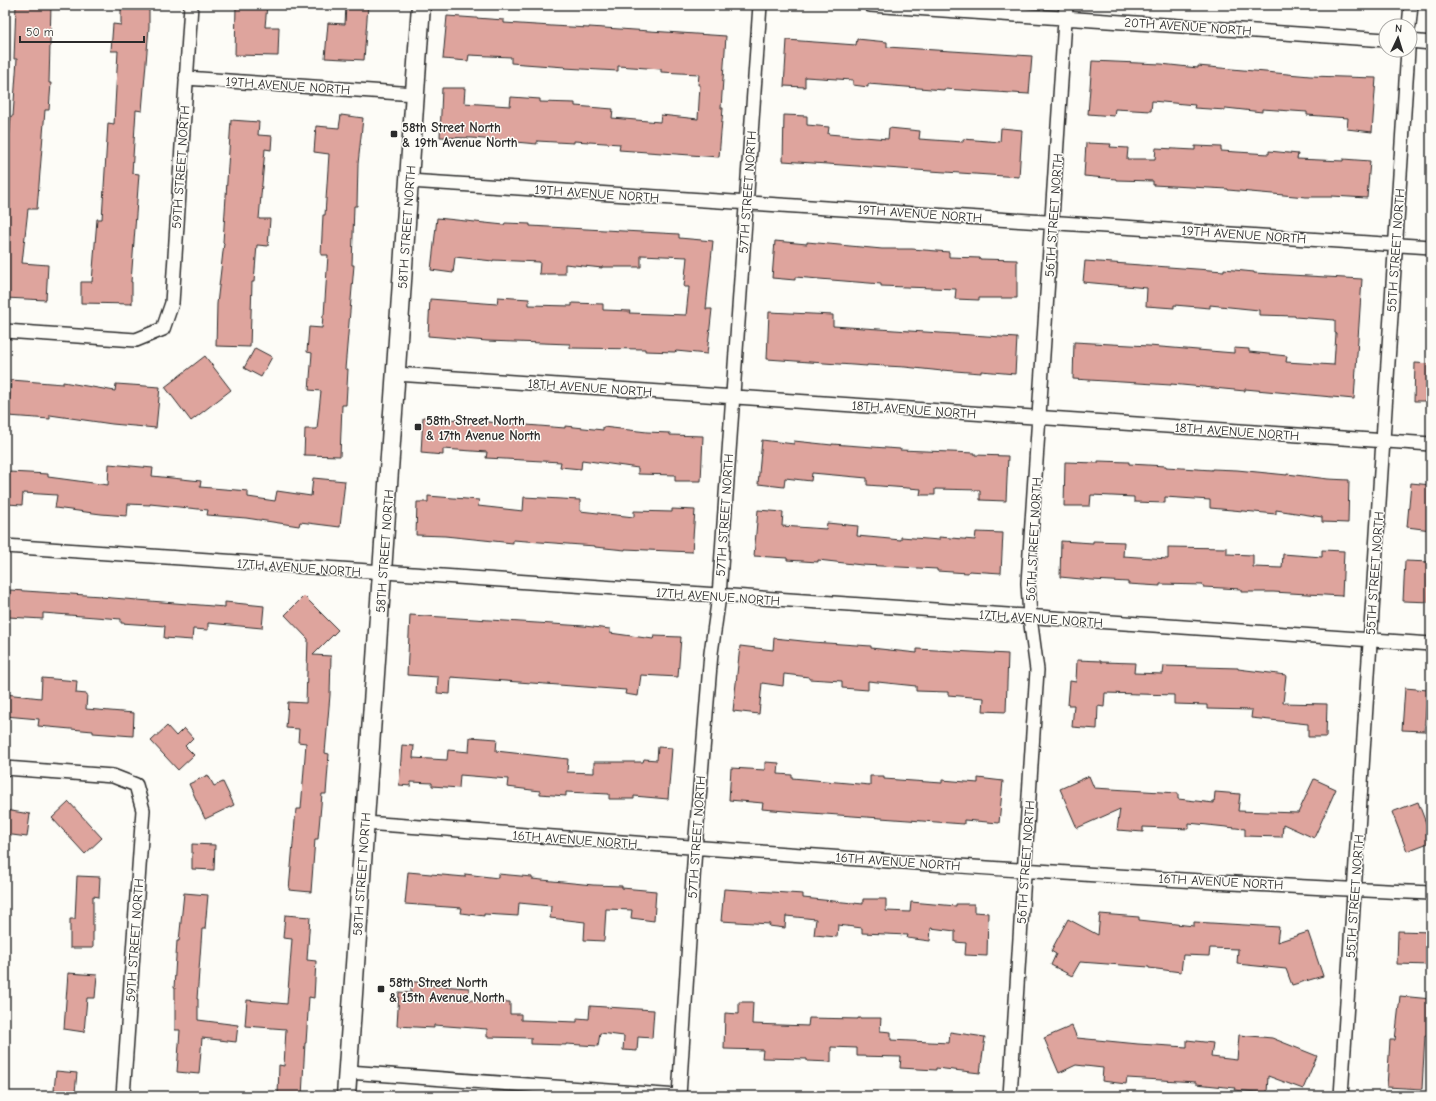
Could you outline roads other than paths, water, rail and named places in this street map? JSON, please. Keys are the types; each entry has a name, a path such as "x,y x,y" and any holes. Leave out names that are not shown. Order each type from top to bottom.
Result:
{"street":[{"name":"59TH STREET NORTH","path":"5,331 136,340 163,329 172,303 191,5"},
{"name":"58TH STREET NORTH","path":"346,1096 421,5"},
{"name":"57TH STREET NORTH","path":"679,1096 694,848 711,653 719,596 760,5"},
{"name":"20TH AVENUE NORTH","path":"870,5 1066,12 1378,39"},
{"path":"1409,18 1410,5"},
{"name":"56TH STREET NORTH","path":"1010,1096 1037,670 1030,617 1028,583 1066,12"},
{"path":"1418,42 1431,43"},
{"name":"55TH STREET NORTH","path":"1341,1096 1407,58"},
{"name":"19TH AVENUE NORTH","path":"186,78 415,94"},
{"name":"19TH AVENUE NORTH","path":"409,181 1431,247"},
{"name":"18TH AVENUE NORTH","path":"396,374 1431,444"},
{"name":"17TH AVENUE NORTH","path":"5,546 1431,644"},
{"name":"59TH STREET NORTH","path":"5,768 113,776 136,785 143,810 123,1096"},
{"name":"16TH AVENUE NORTH","path":"365,824 1025,870 1431,893"},
{"path":"348,1072 679,1096"}],"place":[{"name":"58th Street North & 19th Avenue North","path":"394,134"},
{"name":"58th Street North & 17th Avenue North","path":"418,427"},
{"name":"58th Street North & 15th Avenue North","path":"381,989"}]}
